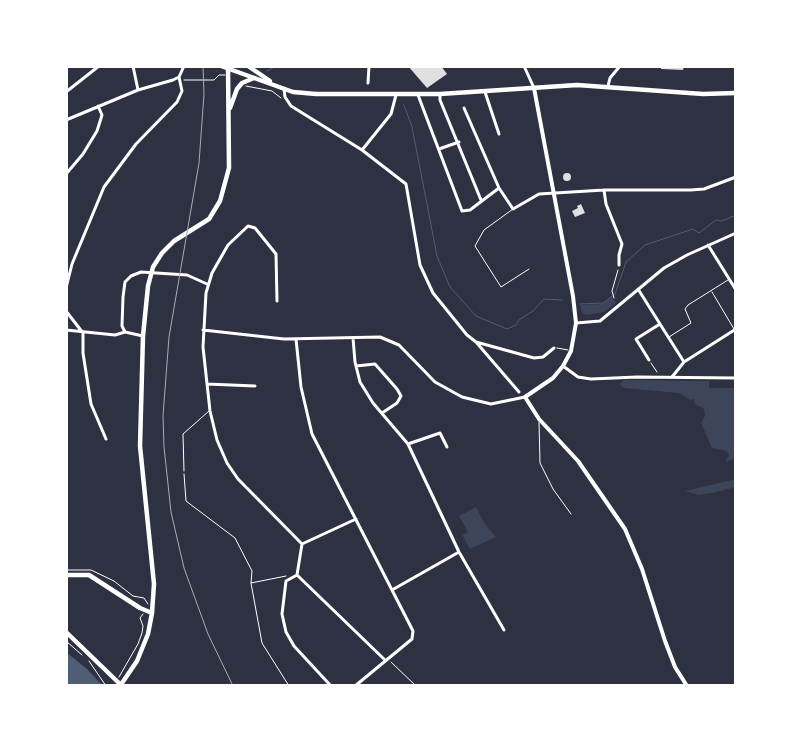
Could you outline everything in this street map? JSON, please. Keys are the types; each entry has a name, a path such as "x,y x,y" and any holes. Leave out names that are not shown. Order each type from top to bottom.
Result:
{"main road":[{"path":"221,66 284,89 316,94 418,95 577,85 703,94 736,93"},
{"path":"66,632 121,686 144,647 152,613 153,572 140,446 143,336 148,286 156,260 174,241 209,219 220,201 229,168 228,67"},
{"path":"249,67 273,84"},
{"path":"229,111 237,89 242,83 254,78"},
{"path":"66,575 89,575 145,611 152,613"}],"street":[{"path":"66,92 99,66"},
{"path":"134,66 138,90"},
{"path":"66,288 72,264 104,187 136,144 177,102 182,91 179,77 184,66"},
{"path":"368,83 369,66"},
{"path":"203,330 296,339 380,337 399,345 435,382 462,396 491,404 526,397 553,378 563,366 571,351 576,323 573,296 534,88 524,66"},
{"path":"608,86 610,78 620,66"},
{"path":"66,120 138,90 179,77"},
{"path":"284,89 285,97 299,112 362,150 406,184 420,265 426,280 467,336 476,342 519,392"},
{"path":"485,92 499,134"},
{"path":"440,94 440,100 481,200"},
{"path":"362,150 391,114 396,95"},
{"path":"418,95 462,211 470,210 499,188"},
{"path":"66,174 83,154 97,131 102,115 98,106"},
{"path":"464,108 499,188 513,209 534,196 554,192 698,190 736,177"},
{"path":"439,149 458,142"},
{"path":"604,190 606,204 622,244 618,255 619,265"},
{"path":"277,301 276,254 255,228 248,226 228,245 208,284 203,330 210,411 217,440 227,463 238,479 302,544"},
{"path":"576,323 600,321 664,268 736,233"},
{"path":"708,245 736,290"},
{"path":"125,332 122,326 125,282 130,276 141,272 187,275 208,284"},
{"path":"638,289 684,362"},
{"path":"66,311 83,333 84,363 91,404 106,439"},
{"path":"649,360 636,339 660,324"},
{"path":"672,377 684,362 735,329"},
{"path":"66,330 115,335 125,332 143,336"},
{"path":"353,338 360,382 382,413 408,444 459,552 504,630"},
{"path":"296,339 301,387 312,434 414,635 412,640 386,659 355,686"},
{"path":"476,342 534,358 542,357 554,348"},
{"path":"356,366 375,364 397,389 400,396 397,402 382,413"},
{"path":"563,366 578,377 587,379 660,377 736,378"},
{"path":"207,384 255,386"},
{"path":"526,397 540,419 578,461 625,529 642,569 665,641 676,667 687,686"},
{"path":"408,444 440,433 447,446"},
{"path":"302,544 356,519"},
{"path":"297,575 302,544"},
{"path":"392,590 459,552"},
{"path":"297,575 386,659"},
{"path":"297,575 286,581 282,614 286,632 294,646 331,686"}],"lane":[{"path":"513,209 484,230 476,242 476,250 501,287 529,269"},
{"path":"668,337 691,323 685,309 728,279"},
{"path":"711,291 735,329"},
{"path":"184,471 183,434 210,411"},
{"path":"540,419 540,463 553,489 571,514"}],"path":[{"path":"179,77 185,81 214,80 220,75"},
{"path":"242,83 244,86 276,93 283,101"},
{"path":"614,298 612,291 619,265"},
{"path":"554,348 571,351"},
{"path":"649,360 660,377"},
{"path":"184,471 186,501 235,538 252,570 251,583 262,644 289,686"},
{"path":"66,570 85,569 106,577 133,596 144,598 148,604 140,618 143,626 142,633 124,670"},
{"path":"251,583 297,575"},
{"path":"66,641 89,660 106,686"},
{"path":"386,659 416,686"}],"shaded area":[{"path":"612,297 616,303 604,312 587,315 582,313 580,305 602,304"},
{"path":"624,380 709,381 709,388 736,388 736,458 725,462 729,455 727,451 712,448 701,423 705,416 704,409 695,404 694,399 690,400 679,393 624,388 619,384"},
{"path":"736,479 736,487 712,493 698,495 685,491"},
{"path":"476,507 485,524 496,537 470,549 462,535 468,532 459,516"},
{"path":"66,652 87,669 103,686 66,686"}],"building":[{"path":"408,66 441,66 447,74 427,88"},
{"path":"661,66 684,66 683,70 661,69"},
{"path":"567,173 571,177 567,181 563,177"},
{"path":"581,204 585,213 575,217 572,211"}],"waterway":[{"path":"267,71 277,66"},
{"path":"404,105 412,127 437,256 450,287 476,316 507,329 516,325 520,319 533,311 544,299 562,300"},
{"path":"579,304 603,303 615,294 626,262 645,245 693,229 699,233 716,220 722,221 736,215"}],"railway":[{"path":"203,66 204,94 199,163 169,337 163,416 164,447 171,512 184,568 208,634 233,686"}]}
